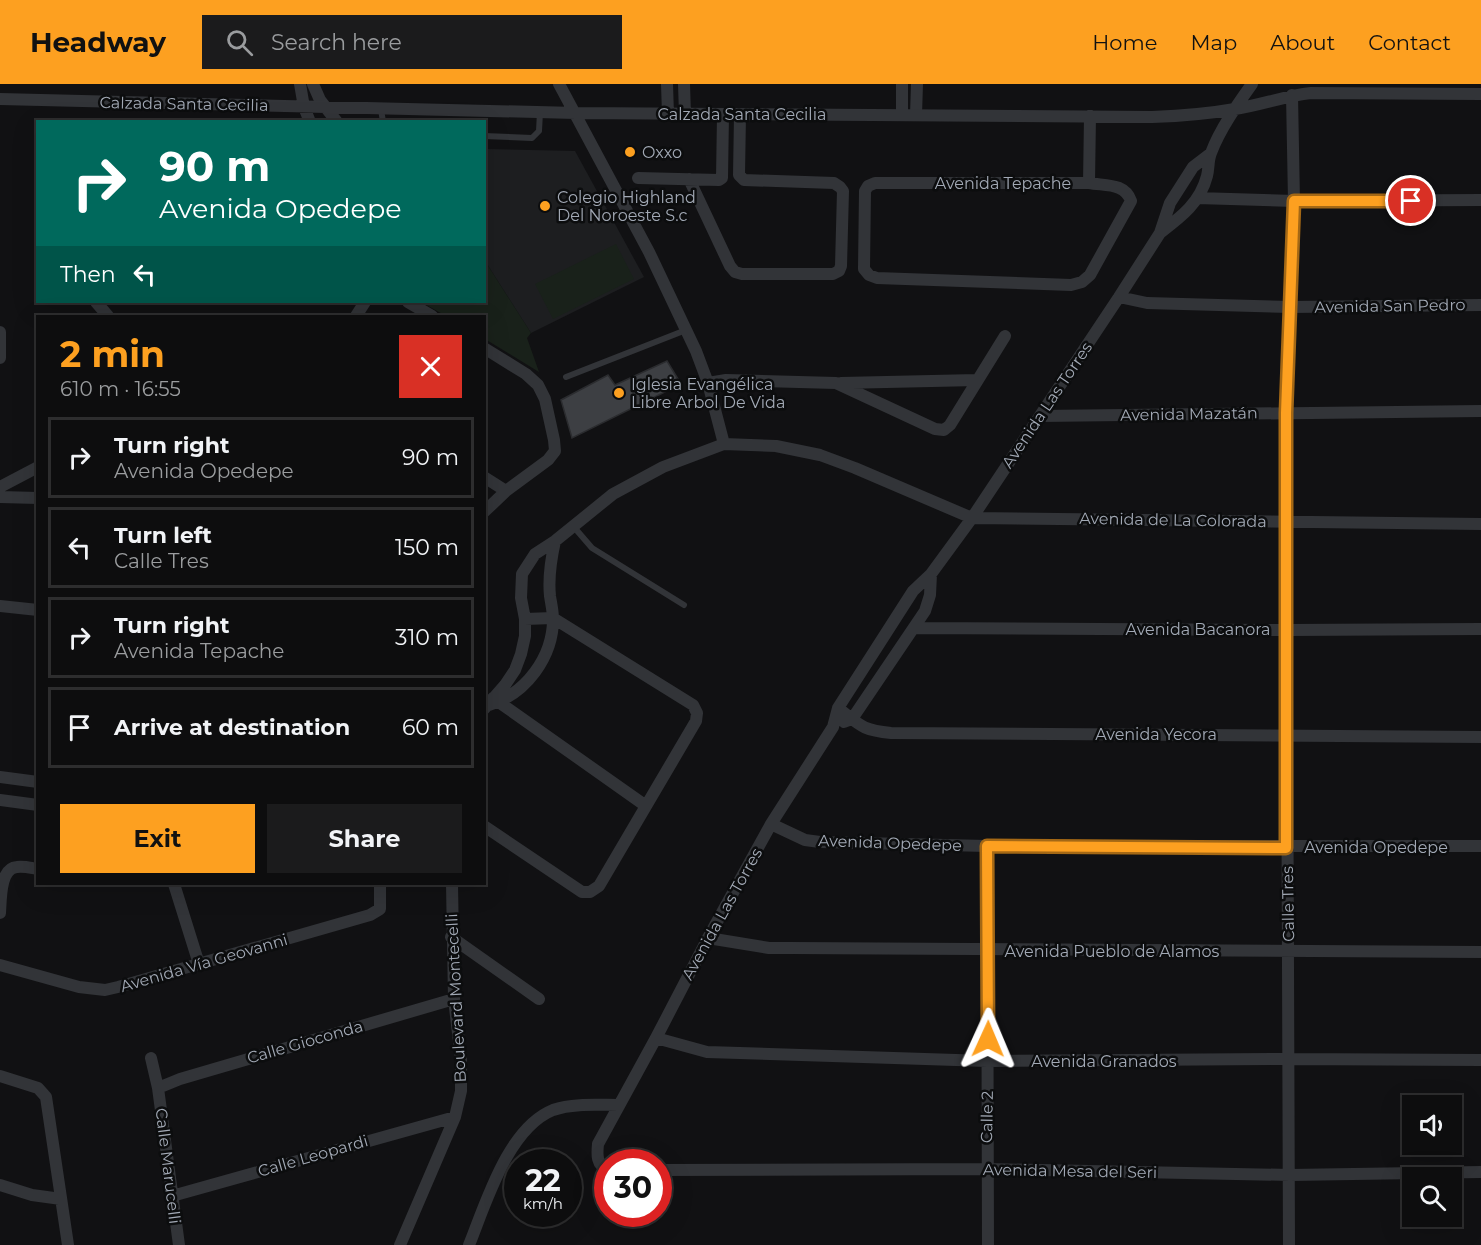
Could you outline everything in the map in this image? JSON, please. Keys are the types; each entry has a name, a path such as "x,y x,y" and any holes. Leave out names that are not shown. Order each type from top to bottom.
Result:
{"street":[{"path":"300,84 304,107 309,120"},
{"path":"313,84 325,108 335,120"},
{"path":"559,84 649,252 686,330 708,383 724,444"},
{"path":"667,84 668,114"},
{"path":"684,84 685,114"},
{"path":"902,115 903,84"},
{"path":"916,115 917,84"},
{"name":"Avenida Las Torres","path":"1160,233 1187,212 1197,198 1207,177 1210,154 1252,84"},
{"name":"Calzada Santa Cecilia","path":"0,99 304,107 382,115 540,112 723,115 1181,116 1235,109 1292,95 1328,92 1481,94"},
{"name":"Calle Tres","path":"1289,1245 1286,413 1294,201 1292,95"},
{"path":"638,178 719,180 722,178 723,115"},
{"path":"688,179 735,272 742,274 833,274 838,271 841,266 843,191 834,183 744,180 741,178 741,115"},
{"path":"1089,183 1090,116"},
{"name":"Avenida Las Torres","path":"598,1149 618,1104 771,824 833,727 838,708 912,591 931,574 972,518 1119,297 1160,233 1170,203 1193,167 1210,154"},
{"name":"Avenida Tepache","path":"875,183 1089,183 1123,188 1131,201 1090,275 1082,282 1071,285 877,278 869,275 864,269 865,191 868,186 875,183"},
{"path":"1197,198 1294,201 1481,200"},
{"name":"Avenida San Pedro","path":"1119,297 1148,303 1290,307 1481,305"},
{"path":"97,303 107,315"},
{"path":"410,303 430,315"},
{"path":"0,332 0,358"},
{"path":"836,383 935,429 944,430 950,425 1005,336"},
{"path":"486,349 526,374 538,385 545,399 555,451 548,460 506,491 486,510"},
{"path":"708,383 726,380 836,383 976,380"},
{"name":"Avenida Mazatán","path":"1040,416 1481,411"},
{"path":"491,703 515,670 525,636 521,598 522,574 535,554 555,541 613,494 663,468 724,444 776,446 820,455 972,518"},
{"path":"0,487 36,468"},
{"path":"486,478 506,491"},
{"path":"0,497 36,498"},
{"name":"Avenida de La Colorada","path":"972,518 1481,524"},
{"path":"491,703 515,692 531,678 543,660 551,640 553,618 549,583 555,541"},
{"name":"Avenida Las Torres","path":"852,719 925,610 930,595 931,574"},
{"path":"0,606 36,610"},
{"path":"486,827 582,892 590,892 598,886 696,721 697,713 693,705 553,618 525,619"},
{"name":"Avenida Bacanora","path":"914,628 1481,629"},
{"path":"491,703 646,806"},
{"name":"Avenida Yecora","path":"838,708 861,727 891,732 1481,737"},
{"path":"833,727 852,719"},
{"path":"0,777 36,782"},
{"path":"0,800 36,805"},
{"name":"Avenida Opedepe","path":"771,824 806,840 820,842 987,846 1286,848 1481,846"},
{"name":"Calle 2","path":"987,846 989,950 986,1169 988,1245"},
{"path":"0,913 4,875 8,869 16,866 36,869"},
{"path":"174,885 199,964"},
{"name":"Avenida Vía Geovanni","path":"1,965 79,987 105,990 370,915 380,909 380,885"},
{"name":"Boulevard Montecelli","path":"399,1245 455,1117 461,1091 461,1059 454,999 451,938 452,885"},
{"path":"451,938 539,999"},
{"name":"Avenida Pueblo de Alamos","path":"708,938 770,948 1481,952"},
{"name":"Calle Gioconda","path":"158,1088 180,1079 454,999"},
{"name":"Avenida Granados","path":"656,1038 706,1052 987,1061 1481,1060"},
{"name":"Calle Marucelli","path":"151,1058 158,1088 179,1245"},
{"path":"0,1076 38,1088 46,1097 68,1245"},
{"path":"469,1245 506,1157 520,1135 535,1121 554,1110 618,1104"},
{"name":"Calle Leopardi","path":"172,1196 455,1117"},
{"name":"Avenida Mesa del Seri","path":"672,1170 986,1169 1290,1175 1481,1172"},
{"path":"0,1185 32,1195 61,1199"}],"lane":[{"path":"486,136 532,138 539,131 540,112"},
{"path":"566,377 686,330"},
{"path":"573,526 592,548 684,605"}],"shaded area":[{"name":"Colegio Highland Del Noroeste S.c","path":"486,149 575,151 644,277 531,333 486,263"},
{"path":"616,244 634,279 553,319 535,284"},
{"path":"486,263 531,333 527,338 539,372 486,340 486,315 444,315 423,303 486,303"}],"building":[{"name":"Iglesia Evangélica Libre Arbol De Vida","path":"667,361 681,384 572,438 561,400 608,375 615,385"}],"place":[{"name":"Oxxo","path":"630,152"},
{"name":"Colegio Highland Del Noroeste S.c","path":"545,206"},
{"name":"Iglesia Evangélica Libre Arbol De Vida","path":"619,393"}],"route":[{"path":"988,1039 987,846 1286,848 1288,586 1286,413 1294,201 1411,201"}]}
